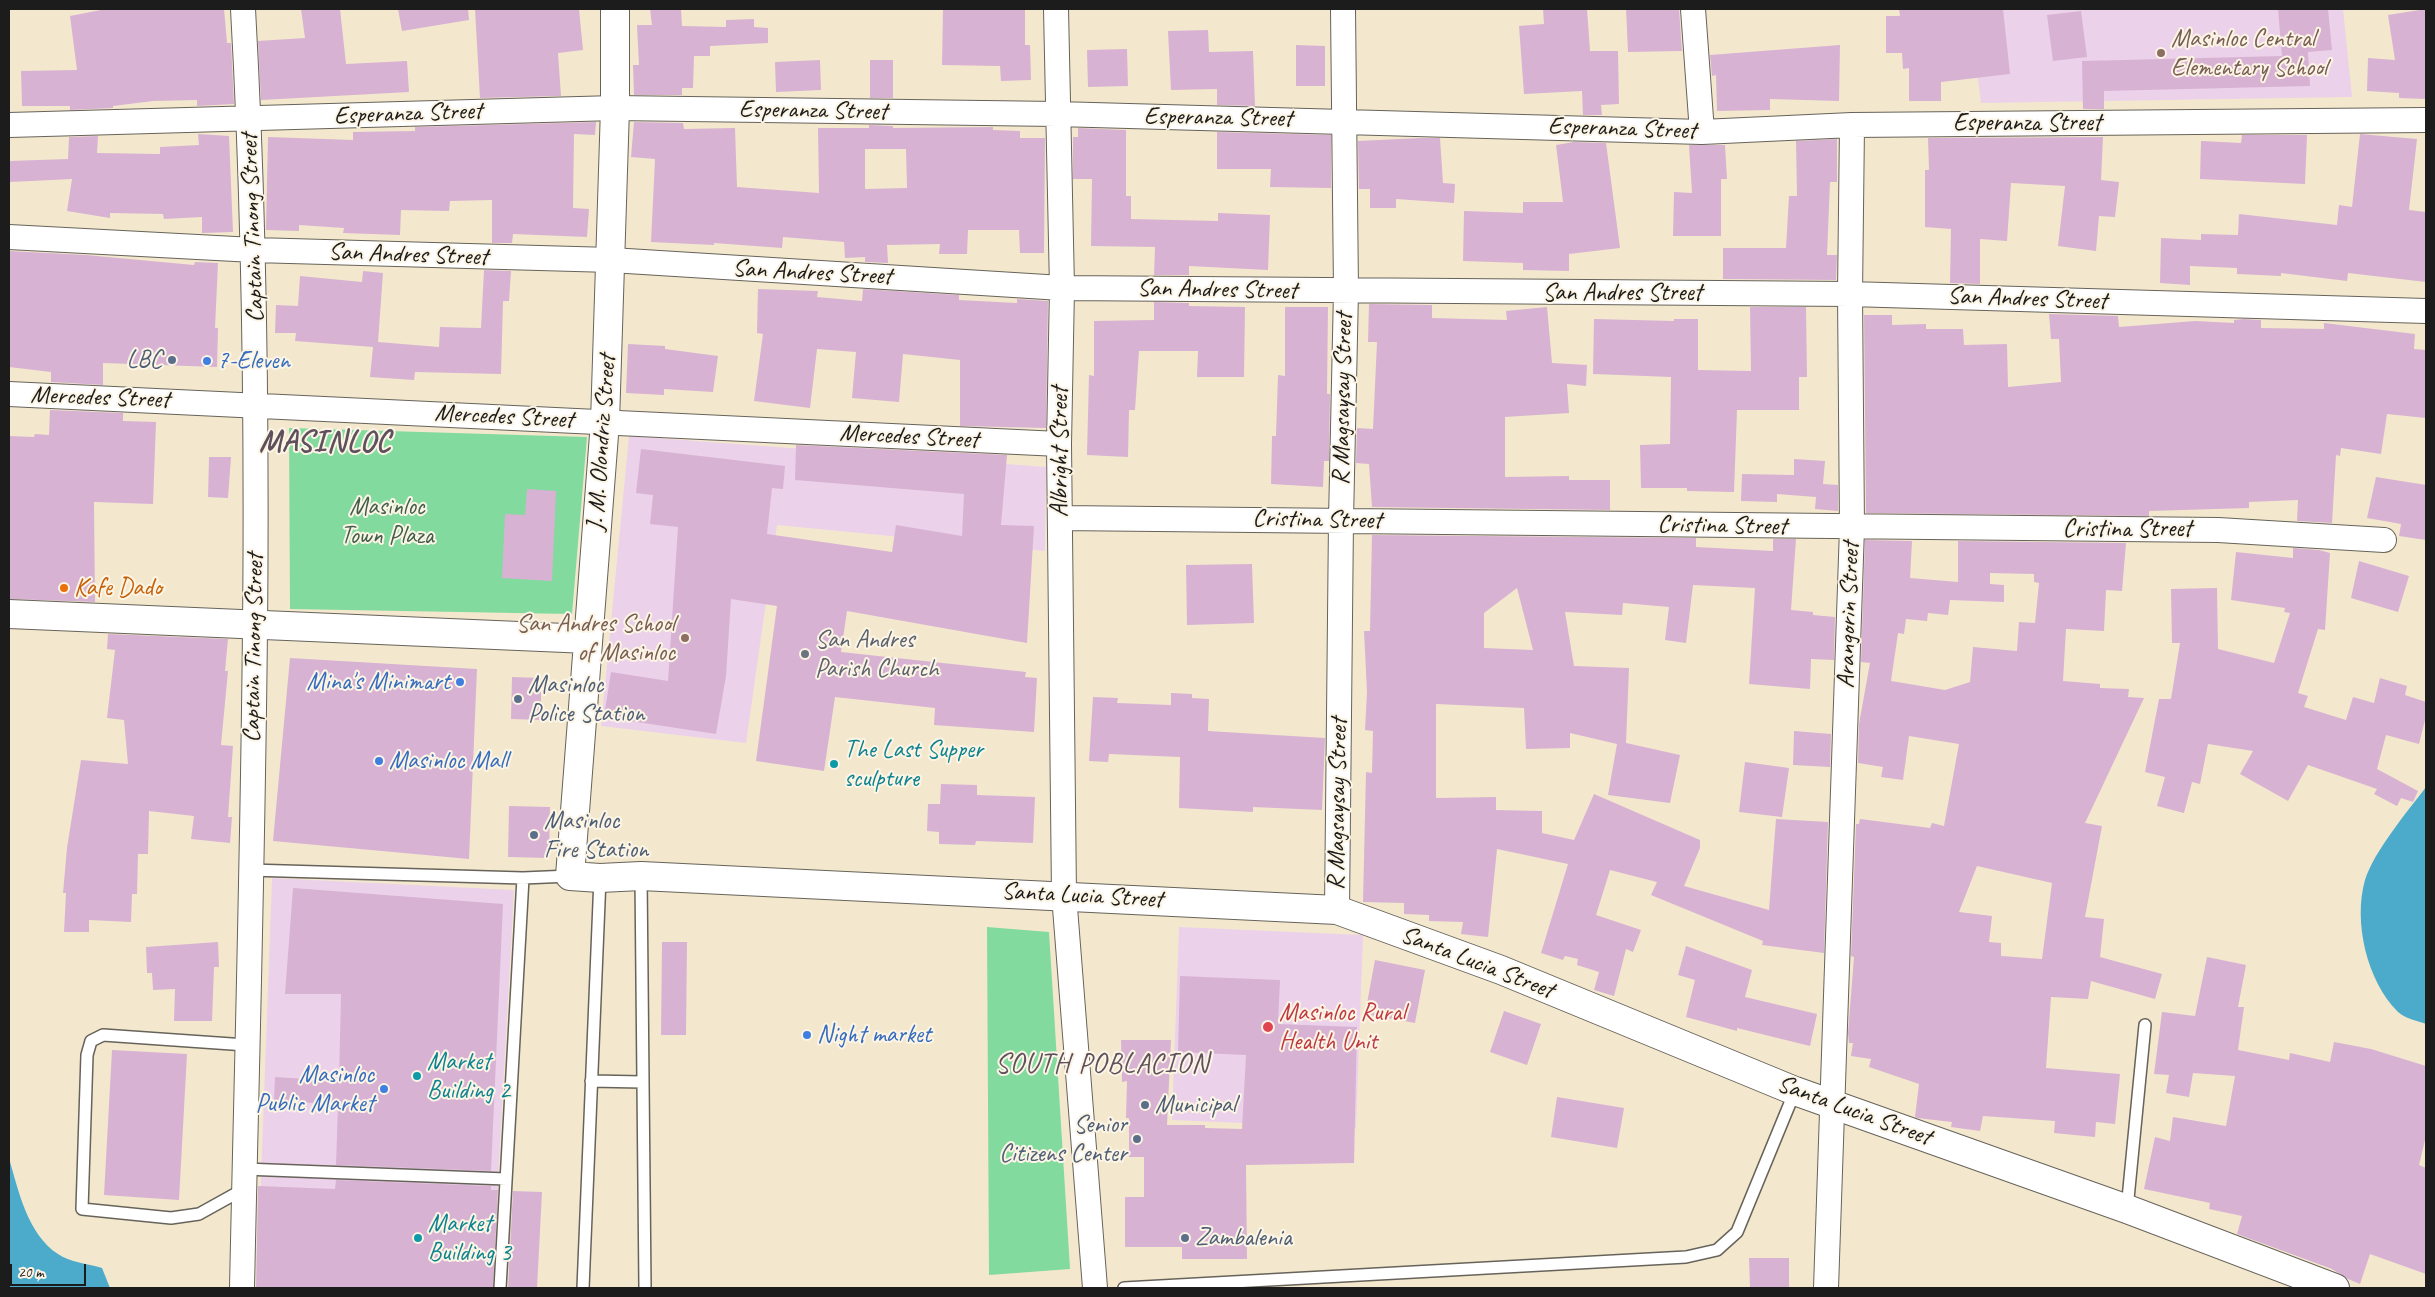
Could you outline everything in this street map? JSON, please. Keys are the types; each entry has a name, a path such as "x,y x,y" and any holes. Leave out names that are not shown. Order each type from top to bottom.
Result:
{"street":[{"name":"Captain Tinong Street","path":"242,1288 257,405 254,250 243,9"},
{"name":"J. M. Olondriz Street","path":"570,876 605,422 615,108 615,9"},
{"name":"Albright Street","path":"1056,9 1062,288 1059,444 1064,895 1095,1288"},
{"name":"R Magsaysay Street","path":"1337,910 1340,520 1346,291 1346,120 1343,9"},
{"path":"1693,9 1702,132"},
{"name":"Esperanza Street","path":"9,125 615,108 1346,120 1702,132 1852,125 2426,120"},
{"name":"Arangorin Street","path":"1826,1288 1834,1105 1852,528 1850,294 1852,125"},
{"name":"San Andres Street","path":"9,237 254,250 611,260 1062,288 1850,294 2426,311"},
{"name":"Mercedes Street","path":"9,394 1059,444"},
{"name":"Cristina Street","path":"1060,518 1340,520 1852,528 2218,530 2384,540"},
{"path":"9,614 588,639"},
{"name":"Santa Lucia Street","path":"570,876 600,878 641,876 1064,895 1337,910 1501,970 1795,1091 2127,1209 2335,1288"}],"lane":[{"path":"250,870 523,878 570,876"},
{"path":"641,876 645,1288"},
{"path":"500,1288 523,878"},
{"path":"583,1288 600,878"},
{"path":"2127,1209 2145,1025"},
{"path":"246,1045 103,1035 91,1041 87,1055 82,1209 171,1218 199,1214 244,1179 506,1179"},
{"path":"591,1081 642,1082"},
{"path":"1124,1288 1686,1257 1717,1250 1737,1232 1795,1091"}],"shaded area":[{"name":"Masinloc Central Elementary School","path":"1969,9 2343,9 2352,97 1981,103"},
{"name":"San Andres School of Masinloc","path":"629,436 1046,467 1045,551 777,525 746,743 601,726"},
{"name":"Masinloc Public Market","path":"272,878 514,890 492,1288 257,1288"},
{"name":"Masinloc Rural Health Unit","path":"1179,927 1363,935 1356,1128 1172,1120"}],"green space":[{"name":"Masinloc Town Plaza","path":"289,428 587,437 572,614 290,609"},
{"path":"987,927 1049,932 1070,1269 989,1275"}],"water":[{"path":"2426,787 2426,1024 2407,1018 2398,1012 2378,984 2365,950 2361,914 2362,896 2369,869 2392,832"},
{"path":"9,1158 26,1211 39,1235 48,1246 63,1257 102,1268 110,1288 9,1288"}],"building":[{"path":"106,9 224,9 227,43 231,43 234,104 197,106 197,100 153,101 113,106 113,108 70,110 70,106 22,106 21,71 77,70 70,16"},
{"path":"301,9 340,9 346,64 407,61 409,92 261,100 258,41 305,38"},
{"path":"398,9 468,9 469,20 402,31"},
{"path":"475,9 579,9 583,50 558,53 561,96 480,98"},
{"path":"650,9 681,9 682,26 726,27 726,20 754,19 754,27 768,28 768,43 710,46 710,56 694,56 693,88 682,88 682,95 634,95 633,65 639,65 637,25 652,25"},
{"path":"943,9 1025,9 1025,45 1030,45 1031,80 1001,81 1000,66 942,65"},
{"path":"1543,9 1587,9 1590,51 1618,51 1619,104 1601,105 1602,115 1583,115 1582,91 1524,94 1519,26 1544,24"},
{"path":"1626,9 1679,9 1682,51 1628,52"},
{"path":"1899,9 2003,9 2010,74 1941,82 1941,101 1909,101 1909,68 1903,69 1902,53 1886,53 1886,16 1900,16"},
{"path":"2278,9 2328,9 2332,50 2308,52 2310,86 2104,91 2104,109 2083,109 2082,61 2282,56"},
{"path":"2426,9 2426,99 2399,98 2399,93 2367,91 2368,58 2395,60 2388,15"},
{"path":"2081,11 2087,57 2053,61 2047,15"},
{"path":"1208,30 1209,52 1253,51 1255,106 1217,105 1217,89 1171,90 1168,31"},
{"path":"1296,45 1325,46 1325,86 1296,86"},
{"path":"1840,45 1839,101 1770,99 1770,110 1717,111 1716,75 1712,76 1710,55"},
{"path":"1127,49 1128,86 1088,87 1087,50"},
{"path":"820,60 821,90 776,92 775,62"},
{"path":"870,60 893,60 893,98 870,98"},
{"path":"596,122 595,135 574,134 573,208 589,209 587,237 513,234 512,243 492,243 492,200 450,201 449,211 401,210 400,235 343,233 344,228 299,225 299,231 266,230 268,137 353,140 353,132 415,131 415,127"},
{"path":"634,122 683,123 684,129 735,128 737,187 819,193 818,128 869,128 869,125 893,126 893,128 993,127 993,130 1020,131 1020,138 1045,138 1044,253 1020,253 1019,230 968,230 967,254 939,254 940,244 887,245 888,263 865,262 865,257 845,258 844,242 783,237 782,248 714,243 714,245 651,242 655,159 631,157","holes":["865,149 906,149 907,188 865,189"]},
{"path":"1078,128 1126,130 1126,196 1131,196 1131,219 1218,221 1218,213 1270,215 1268,270 1189,266 1189,275 1154,275 1155,247 1091,246 1092,179 1073,179 1073,137 1078,137"},
{"path":"1217,132 1331,135 1331,188 1270,187 1271,169 1217,169"},
{"path":"198,134 229,136 233,232 202,233 202,217 164,219 163,214 110,213 110,218 67,211 72,179 10,182 9,161 68,159 69,137 98,136 97,153 160,154 160,147 199,145"},
{"path":"2360,134 2417,139 2409,210 2426,212 2426,282 2348,273 2347,281 2281,273 2281,276 2237,274 2237,268 2190,266 2190,285 2160,283 2161,238 2201,240 2201,234 2238,235 2239,214 2337,225 2339,205 2352,207"},
{"path":"2242,135 2307,135 2305,184 2200,179 2201,141 2241,143"},
{"path":"2103,137 2101,180 2119,182 2115,217 2099,216 2096,251 2058,246 2065,186 2011,183 2007,241 1980,239 1980,284 1950,283 1951,229 1925,227 1925,170 1929,170 1928,138"},
{"path":"1440,138 1443,183 1455,184 1454,203 1396,199 1396,208 1370,208 1370,189 1359,189 1358,141"},
{"path":"1837,139 1837,182 1830,182 1827,255 1837,255 1836,280 1723,279 1723,248 1786,248 1789,196 1797,196 1796,141"},
{"path":"1574,142 1606,143 1620,248 1569,254 1569,271 1523,270 1523,263 1463,261 1464,211 1523,213 1523,202 1563,202 1556,145"},
{"path":"1689,145 1725,145 1727,179 1721,179 1721,236 1673,236 1674,192 1692,193"},
{"path":"9,251 86,255 194,265 195,262 218,263 215,328 218,328 217,367 103,363 103,385 51,382 51,372 9,367"},
{"path":"484,270 511,271 509,301 503,301 501,374 415,372 414,380 370,377 373,347 295,341 296,333 275,333 276,305 298,306 300,276 362,282 363,271 383,273 378,342 439,347 440,327 481,328"},
{"path":"758,289 818,291 817,297 862,301 863,289 959,295 959,300 1017,303 1017,299 1048,301 1046,428 960,426 960,360 903,354 899,402 852,398 856,352 817,349 810,408 754,401 763,334 757,333"},
{"path":"1154,302 1189,303 1189,306 1245,307 1244,377 1197,377 1198,351 1139,351 1135,410 1129,410 1128,457 1087,455 1089,375 1094,376 1094,321 1154,320"},
{"path":"1369,304 1432,305 1432,318 1507,320 1506,311 1547,307 1552,363 1587,365 1586,386 1567,384 1569,413 1505,417 1505,477 1569,476 1569,480 1610,480 1610,510 1372,507 1369,464 1356,463 1357,428 1373,429 1377,342 1368,342"},
{"path":"1285,307 1328,307 1327,394 1330,394 1329,461 1324,461 1323,487 1271,484 1272,436 1276,436 1278,375 1285,376"},
{"path":"1750,307 1806,307 1807,377 1799,377 1799,410 1737,410 1734,492 1687,491 1687,488 1641,488 1640,445 1670,444 1671,377 1593,374 1594,319 1674,321 1674,319 1698,319 1698,370 1751,371"},
{"path":"2049,314 2118,316 2119,327 2195,321 2234,323 2234,320 2243,319 2261,320 2261,328 2324,329 2324,323 2415,334 2414,349 2426,350 2426,418 2387,414 2381,454 2341,448 2340,456 2336,455 2332,523 2297,521 2298,500 2249,502 2249,508 2149,511 2149,516 1866,513 1864,315 1892,315 1892,325 1926,324 1926,329 1963,329 1964,345 2007,344 2008,387 2061,382 2059,339 2051,339"},
{"path":"628,344 665,346 665,349 718,356 713,392 664,389 664,395 626,393"},
{"path":"50,410 123,413 123,421 156,422 153,504 94,502 95,602 9,599 9,436 34,437 35,434 49,435"},
{"path":"796,445 1007,455 1001,525 1034,526 1027,643 847,611 841,652 1026,672 1025,677 1037,678 1034,732 934,725 935,708 835,697 824,771 756,761 777,606 731,599 726,676 716,734 604,717 611,672 668,681 678,527 650,524 653,495 636,493 641,449 785,466 783,489 772,488 767,534 892,552 896,525 962,536 964,494 795,480"},
{"path":"209,457 231,457 228,498 208,497"},
{"path":"1794,459 1825,461 1823,484 1838,485 1838,511 1815,509 1816,497 1777,494 1777,502 1741,501 1742,474 1794,475"},
{"path":"2376,477 2426,485 2426,540 2399,536 2401,524 2367,518"},
{"path":"527,489 556,491 552,581 502,578 505,514 525,515"},
{"path":"1372,535 1696,538 1696,547 1773,551 1773,539 1796,539 1791,610 1835,617 1834,660 1811,659 1810,689 1749,684 1755,588 1693,585 1686,643 1665,640 1669,607 1623,603 1622,615 1565,612 1574,666 1629,668 1626,743 1680,755 1670,803 1608,795 1617,744 1570,733 1570,748 1526,749 1524,708 1436,704 1436,798 1496,797 1496,810 1542,811 1542,833 1574,840 1594,794 1700,840 1700,848 1684,886 1769,910 1776,819 1828,822 1824,953 1762,945 1763,941 1651,895 1657,882 1610,870 1596,915 1641,930 1633,952 1626,949 1614,996 1594,990 1599,972 1577,965 1578,959 1565,956 1563,960 1541,953 1568,864 1497,849 1488,937 1461,934 1463,922 1429,921 1429,915 1404,914 1404,903 1363,902 1366,772 1372,773 1373,731 1365,730 1367,692 1364,631 1370,631","holes":["1517,588 1533,650 1484,648 1484,613"]},
{"path":"1865,540 1912,541 1910,578 1958,582 1958,541 2126,543 2122,591 2106,590 2104,631 2066,629 2063,681 2100,684 2100,688 2129,689 2128,697 2144,698 2085,823 2102,826 2085,917 2104,919 2100,957 2162,974 2155,999 2091,981 2088,999 2051,997 2046,1068 2120,1074 2115,1124 2096,1122 2095,1137 2054,1133 2055,1121 1983,1116 1980,1131 1951,1127 1952,1122 1917,1118 1915,1117 1919,1084 1869,1067 1871,1059 1851,1056 1853,1043 1849,1043 1848,1033 1854,957 1851,956 1856,824 1859,824 1860,819 1930,828 1932,823 1944,826 1959,744 1909,736 1903,780 1881,777 1883,767 1858,763 1859,724 1870,663 1861,662","holes":["1990,573 2034,574 2034,582 2039,583 2035,623 2019,622 2017,651 1973,647 1970,682 1945,690 1891,681 1898,633 1904,634 1906,619 1927,621 1928,613 1948,615 1950,600 2004,602 2004,585 1990,584","1977,866 2052,883 2042,959 2001,956 2001,943 1989,942 1992,916 1959,912"]},
{"path":"2293,548 2330,553 2325,630 2318,629 2298,693 2308,696 2304,707 2346,720 2353,697 2374,703 2380,678 2407,686 2405,695 2426,702 2426,716 2419,744 2386,735 2377,769 2418,791 2413,802 2401,798 2397,806 2374,794 2377,789 2308,765 2288,801 2240,774 2253,751 2208,744 2200,784 2192,782 2184,813 2157,806 2165,777 2145,772 2159,699 2171,699 2180,643 2172,643 2171,589 2217,588 2218,649 2274,663 2290,613 2284,612 2285,608 2231,600 2236,552 2293,558"},
{"path":"2359,561 2409,576 2398,612 2351,598"},
{"path":"1252,564 1254,623 1187,625 1186,565"},
{"path":"108,634 228,639 225,671 228,671 221,745 233,746 228,817 232,817 230,843 191,839 194,816 149,811 148,854 138,854 137,894 132,894 131,922 89,920 89,932 64,932 66,893 63,893 67,848 81,760 128,764 124,720 107,718 115,650 107,649"},
{"path":"290,658 477,669 469,859 273,841"},
{"path":"512,677 541,678 541,720 511,719"},
{"path":"1171,693 1192,694 1192,698 1209,699 1208,731 1325,738 1322,810 1253,807 1253,812 1179,808 1180,757 1109,754 1108,762 1089,761 1093,697 1118,698 1117,703 1171,705"},
{"path":"1794,731 1831,734 1830,767 1793,765"},
{"path":"1745,762 1789,768 1782,817 1739,812"},
{"path":"941,784 977,785 977,795 1035,797 1033,843 976,841 975,845 939,844 939,832 927,831 928,804 940,804"},
{"path":"509,806 550,807 549,858 508,857"},
{"name":"Market Building 2","path":"293,888 503,904 491,1171 336,1165 338,1105 274,1100 275,1077 339,1081 341,994 285,994"},
{"path":"218,942 219,967 214,967 212,1021 174,1021 175,989 153,990 152,973 147,973 146,947"},
{"path":"662,942 687,942 686,1035 661,1035"},
{"path":"1686,946 1752,970 1745,997 1817,1014 1810,1046 1737,1028 1737,1031 1686,1017 1695,980 1678,975"},
{"path":"2207,957 2246,965 2238,1007 2244,1007 2238,1050 2289,1060 2290,1053 2330,1062 2334,1042 2371,1049 2426,1066 2426,1136 2419,1165 2426,1168 2426,1274 2370,1254 2360,1284 2332,1269 2237,1234 2242,1216 2209,1209 2210,1203 2144,1189 2155,1137 2170,1141 2173,1117 2226,1126 2235,1076 2193,1073 2189,1097 2166,1093 2169,1075 2154,1074 2162,1012 2195,1016"},
{"path":"1375,960 1425,970 1415,1023 1365,1014"},
{"path":"1180,976 1280,980 1278,1024 1357,1027 1354,1163 1246,1165 1247,1259 1182,1259 1182,1247 1125,1247 1125,1197 1144,1197 1144,1157 1129,1157 1129,1118 1126,1118 1127,1081 1122,1082 1121,1040 1171,1040 1167,1125 1205,1125 1205,1128 1242,1129 1246,1055 1178,1052"},
{"path":"1504,1011 1541,1024 1527,1065 1490,1052"},
{"path":"112,1050 187,1054 179,1200 104,1195"},
{"path":"1557,1097 1624,1108 1617,1148 1551,1137"},
{"path":"336,1180 491,1186 491,1190 498,1190 493,1288 256,1288 258,1186 335,1189"},
{"path":"513,1191 542,1192 537,1288 508,1288"},
{"path":"1749,1258 1789,1258 1789,1288 1750,1288"}],"place":[{"name":"Masinloc Central Elementary School","path":"2161,53"},
{"name":"LBC","path":"172,360"},
{"name":"7-Eleven","path":"207,361"},
{"name":"Kafe Dado","path":"64,588"},
{"name":"San Andres School of Masinloc","path":"685,638"},
{"name":"San Andres Parish Church","path":"805,654"},
{"name":"Mina's Minimart","path":"460,682"},
{"name":"Masinloc Police Station","path":"518,699"},
{"name":"Masinloc Mall","path":"379,761"},
{"name":"The Last Supper sculpture","path":"834,764"},
{"name":"Masinloc Fire Station","path":"534,835"},
{"name":"Masinloc Rural Health Unit","path":"1268,1027"},
{"name":"Night market","path":"807,1035"},
{"name":"Market Building 2","path":"417,1076"},
{"name":"Masinloc Public Market","path":"384,1089"},
{"name":"Municipal","path":"1145,1105"},
{"name":"Senior Citizens Center","path":"1137,1139"},
{"name":"Market Building 3","path":"418,1238"},
{"name":"Zambalenia","path":"1185,1238"}],"district":[{"name":"MASINLOC","path":"325,443"},
{"name":"SOUTH POBLACION","path":"1102,1065"}]}
